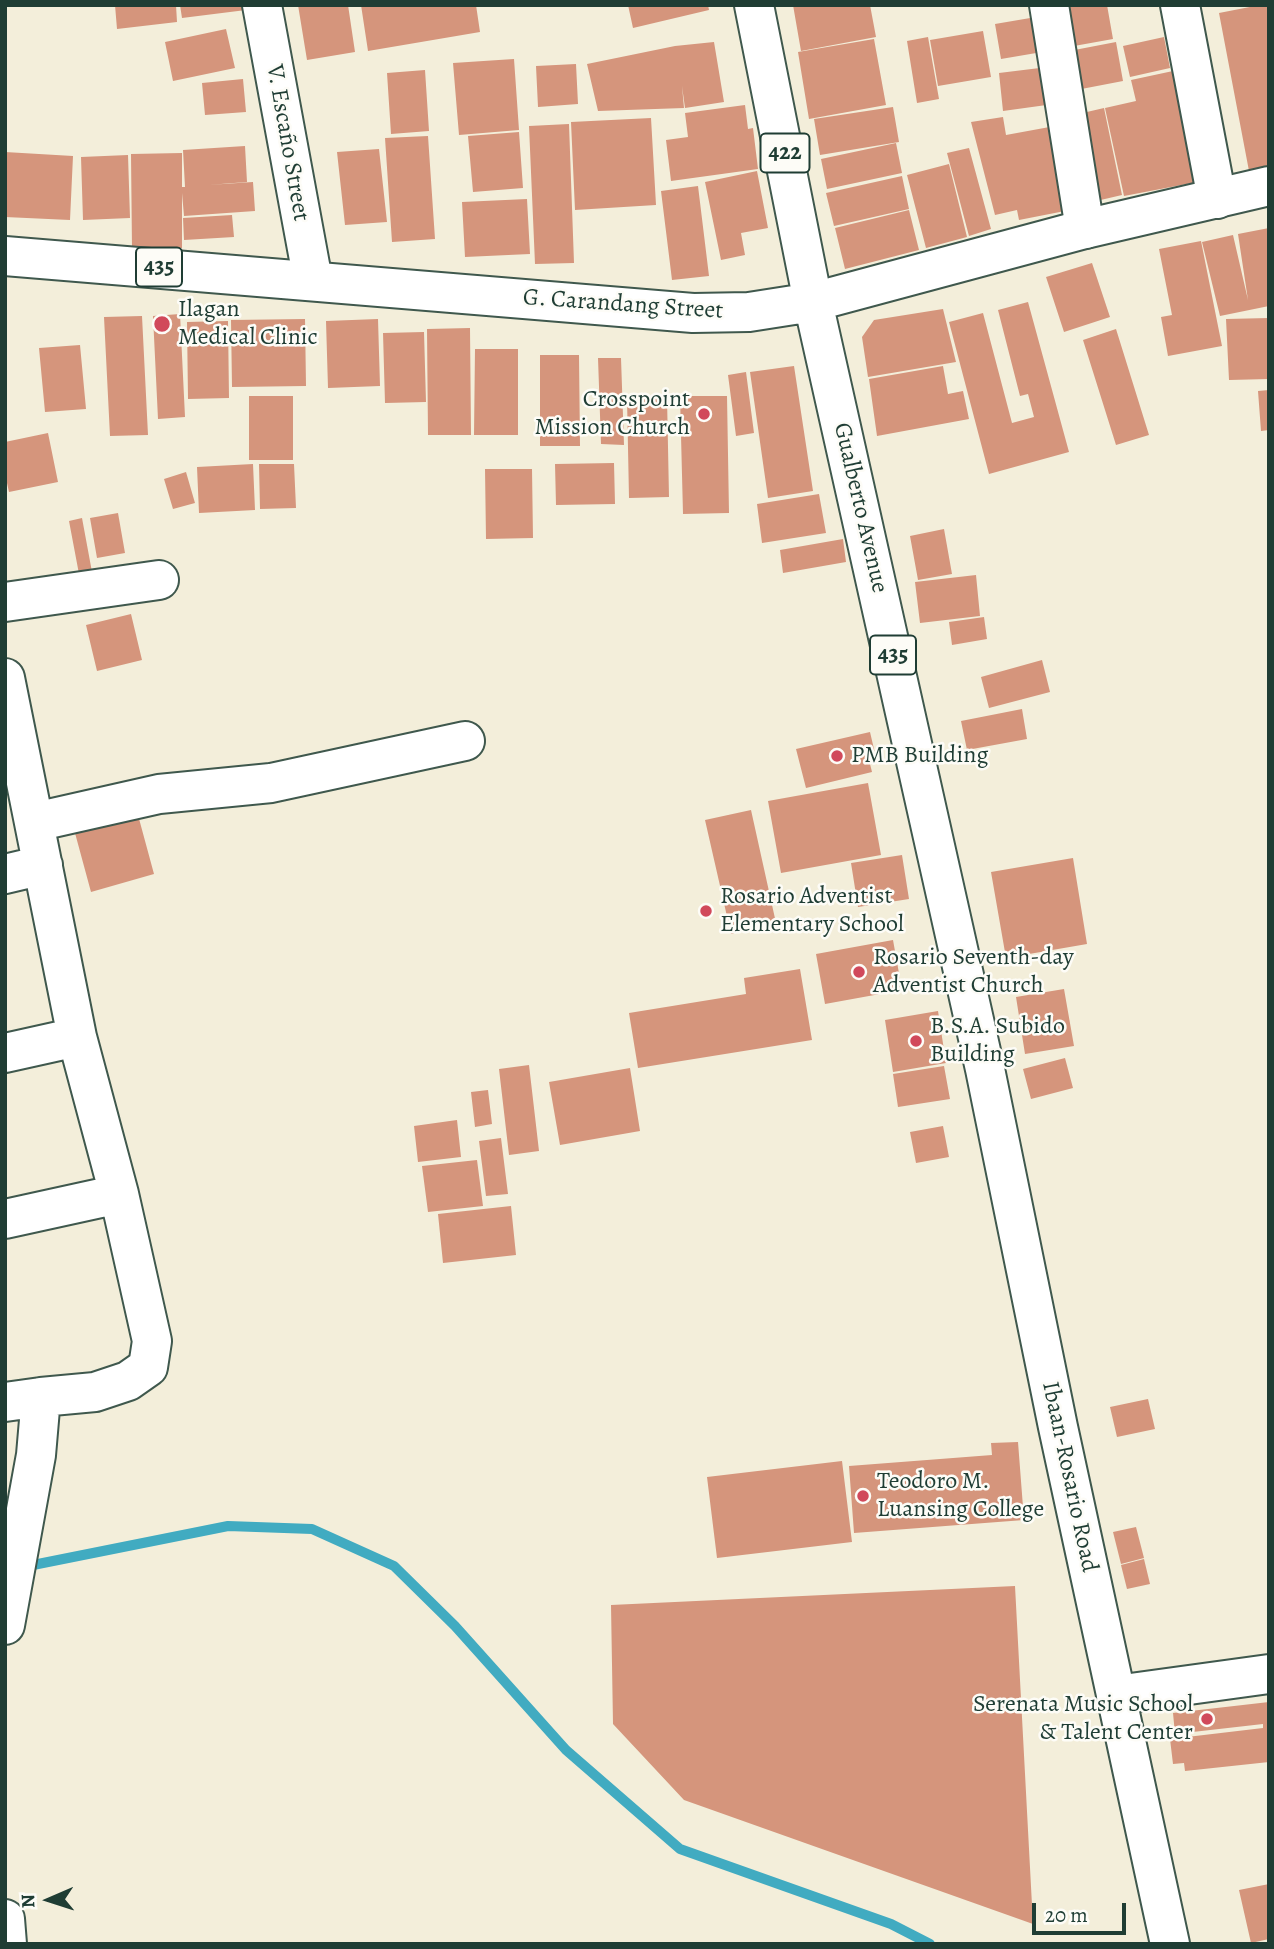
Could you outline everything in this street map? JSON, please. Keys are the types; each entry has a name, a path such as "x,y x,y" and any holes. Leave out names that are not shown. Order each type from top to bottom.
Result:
{"main road":[{"name":"V. Escaño Street","path":"262,5 313,281"},
{"name":"Gualberto Avenue","path":"754,5 813,302 971,1010"},
{"path":"1049,5 1085,229"},
{"path":"1180,5 1217,199"},
{"name":"G. Carandang Street","path":"5,256 693,313 749,312 813,302 1085,229 1269,187"},
{"path":"5,602 159,580"},
{"path":"5,678 77,1037 119,1194 152,1341 148,1367 128,1381 94,1392 23,1400 36,1455 5,1625"},
{"path":"35,822 159,794 271,783 465,741"},
{"path":"5,874 43,864"},
{"name":"Ibaan-Rosario Road","path":"971,1010 1170,1944"},
{"path":"5,1053 77,1037"},
{"path":"5,1219 119,1194"},
{"path":"1116,1695 1269,1674"},
{"path":"5,1919 6,1944"}],"building":[{"path":"115,5 176,5 177,22 117,29"},
{"path":"180,5 245,5 246,10 182,18"},
{"path":"298,5 348,5 355,52 307,60"},
{"path":"361,5 476,5 480,32 368,51"},
{"path":"628,5 708,5 709,10 633,28"},
{"path":"793,5 870,5 876,37 801,51"},
{"path":"1056,5 1107,5 1113,39 1063,48"},
{"path":"1269,5 1269,167 1249,171 1219,13"},
{"path":"1042,16 1048,51 1001,59 995,24"},
{"path":"226,29 235,68 173,81 165,42"},
{"path":"983,31 991,77 938,86 930,40"},
{"path":"928,37 939,99 917,103 907,41"},
{"path":"1164,37 1170,68 1130,77 1123,46"},
{"path":"874,39 886,105 809,119 798,52"},
{"path":"714,42 724,102 685,108 682,86 684,108 598,111 587,64 675,46"},
{"path":"1116,42 1123,81 1071,91 1064,52"},
{"path":"514,59 519,130 459,135 453,63"},
{"path":"576,64 578,104 538,107 536,66"},
{"path":"1056,66 1061,103 1003,111 999,73"},
{"path":"425,70 429,131 391,134 387,73"},
{"path":"1173,71 1197,182 1124,196 1105,108 1136,101 1131,80"},
{"path":"243,79 246,112 205,115 202,83"},
{"path":"745,105 748,129 753,128 758,169 671,181 666,140 688,137 685,113"},
{"path":"893,107 899,142 820,155 814,119"},
{"path":"1104,108 1122,195 1092,202 1074,115"},
{"path":"1003,117 1006,135 1055,126 1070,210 1019,220 1017,210 995,215 971,122"},
{"path":"651,118 656,205 575,210 571,122"},
{"path":"569,124 574,263 535,264 529,126"},
{"path":"519,132 523,188 473,192 468,136"},
{"path":"428,136 435,239 392,242 385,138"},
{"path":"896,143 902,173 827,189 821,159"},
{"path":"245,146 247,182 208,185 253,182 255,211 184,216 182,193 182,248 132,249 131,154 182,153 182,187 185,187 183,150"},
{"path":"969,148 991,229 969,236 947,153"},
{"path":"379,149 387,222 345,225 337,152"},
{"path":"5,152 73,156 70,220 5,217"},
{"path":"128,155 130,218 83,220 81,157"},
{"path":"949,164 967,237 926,248 907,175"},
{"path":"757,171 768,228 741,233 745,255 721,260 705,182"},
{"path":"902,176 909,209 834,226 826,193"},
{"path":"698,186 709,276 672,280 661,191"},
{"path":"527,199 530,254 465,257 462,202"},
{"path":"909,210 919,250 845,269 835,228"},
{"path":"232,215 234,237 184,240 183,218"},
{"path":"1269,228 1269,306 1220,316 1202,242 1233,235 1248,300 1238,234"},
{"path":"1201,241 1222,346 1168,356 1161,317 1172,315 1159,249"},
{"path":"1092,263 1110,317 1064,332 1046,277"},
{"path":"1028,302 1069,452 989,474 949,322 983,313 1012,423 1034,417 1028,394 1020,396 998,310"},
{"path":"943,309 956,362 868,377 862,337 874,320"},
{"path":"180,314 185,417 158,419 153,316"},
{"path":"142,316 148,435 110,436 104,317"},
{"path":"1269,318 1269,379 1229,380 1226,319"},
{"path":"305,319 306,386 232,387 231,320"},
{"path":"378,319 380,386 328,388 326,321"},
{"path":"228,321 229,398 188,399 187,322"},
{"path":"470,328 471,435 428,435 427,329"},
{"path":"1116,329 1149,435 1116,445 1083,340"},
{"path":"424,332 426,402 385,403 383,333"},
{"path":"80,345 86,409 45,412 39,348"},
{"path":"475,349 518,349 518,435 474,435"},
{"path":"540,355 579,355 580,446 540,446"},
{"path":"598,358 621,358 624,445 601,444"},
{"path":"794,366 813,491 768,498 750,372"},
{"path":"943,366 948,394 963,391 969,419 877,436 869,379"},
{"path":"746,372 754,433 736,436 728,375"},
{"path":"1269,390 1269,430 1261,431 1258,391"},
{"path":"249,396 293,396 293,460 249,460"},
{"path":"680,396 727,396 729,513 683,514"},
{"path":"667,397 669,497 629,498 627,398"},
{"path":"48,433 58,482 9,492 5,474 5,442"},
{"path":"614,463 615,504 556,505 555,464"},
{"path":"253,464 255,510 199,513 197,467"},
{"path":"259,464 294,464 296,508 260,509"},
{"path":"485,469 532,469 533,538 486,539"},
{"path":"186,472 195,503 173,509 164,479"},
{"path":"819,494 826,533 762,543 757,504"},
{"path":"118,513 125,553 97,558 90,518"},
{"path":"82,518 92,572 79,574 69,521"},
{"path":"944,529 952,574 918,580 910,536"},
{"path":"843,539 846,562 783,573 780,550"},
{"path":"976,575 980,616 920,623 915,582"},
{"path":"131,614 142,660 97,671 86,625"},
{"path":"984,617 987,639 952,645 949,622"},
{"path":"1042,660 1050,692 989,708 981,677"},
{"path":"1022,709 1027,739 967,750 961,721"},
{"name":"PMB Building","path":"870,732 877,762 870,764 872,772 806,788 796,749"},
{"path":"868,783 881,855 781,873 768,801"},
{"path":"751,810 776,923 731,934 705,820"},
{"path":"138,815 154,874 91,892 75,833"},
{"path":"902,855 909,899 858,907 851,863"},
{"path":"1073,858 1087,944 1006,958 991,872"},
{"name":"Rosario Seventh-day Adventist Church","path":"893,940 902,990 825,1004 816,954"},
{"path":"800,969 812,1040 638,1068 629,1013 746,994 744,978"},
{"path":"1064,989 1074,1046 1025,1054 1016,997"},
{"name":"B.S.A. Subido Building","path":"938,1011 946,1063 893,1072 885,1020"},
{"path":"1065,1058 1073,1088 1031,1099 1023,1069"},
{"path":"529,1065 539,1151 509,1155 499,1069"},
{"path":"944,1066 950,1099 898,1107 893,1074"},
{"path":"630,1068 640,1131 560,1145 549,1082"},
{"path":"488,1090 492,1124 475,1127 471,1092"},
{"path":"457,1120 461,1157 418,1162 414,1126"},
{"path":"943,1126 949,1157 916,1163 910,1132"},
{"path":"501,1138 508,1194 486,1196 479,1141"},
{"path":"477,1160 483,1206 428,1212 422,1166"},
{"path":"511,1206 516,1255 443,1263 438,1214"},
{"path":"1148,1399 1155,1429 1117,1437 1110,1407"},
{"path":"1018,1442 1024,1520 854,1533 849,1466 992,1455 991,1443"},
{"path":"842,1461 852,1542 717,1558 707,1477"},
{"path":"1136,1527 1144,1558 1121,1564 1113,1532"},
{"path":"1144,1559 1150,1584 1127,1589 1121,1565"},
{"path":"1015,1586 1033,1924 684,1800 613,1724 611,1605"},
{"path":"1269,1702 1269,1762 1185,1771 1184,1763 1173,1764 1170,1739 1263,1728 1263,1724 1175,1734 1173,1713"},
{"path":"1269,1884 1269,1939 1251,1943 1239,1890"}],"waterway":[{"path":"23,1567 228,1526 312,1529 394,1566 455,1626 566,1750 680,1849 891,1924 930,1944"}],"place":[{"name":"Ilagan Medical Clinic","path":"162,324"},
{"name":"Crosspoint Mission Church","path":"704,414"},
{"name":"PMB Building","path":"837,756"},
{"name":"Rosario Adventist Elementary School","path":"706,911"},
{"name":"Rosario Seventh-day Adventist Church","path":"859,972"},
{"name":"B.S.A. Subido Building","path":"916,1041"},
{"name":"Teodoro M. Luansing College","path":"863,1496"},
{"name":"Serenata Music School & Talent Center","path":"1207,1719"}]}
